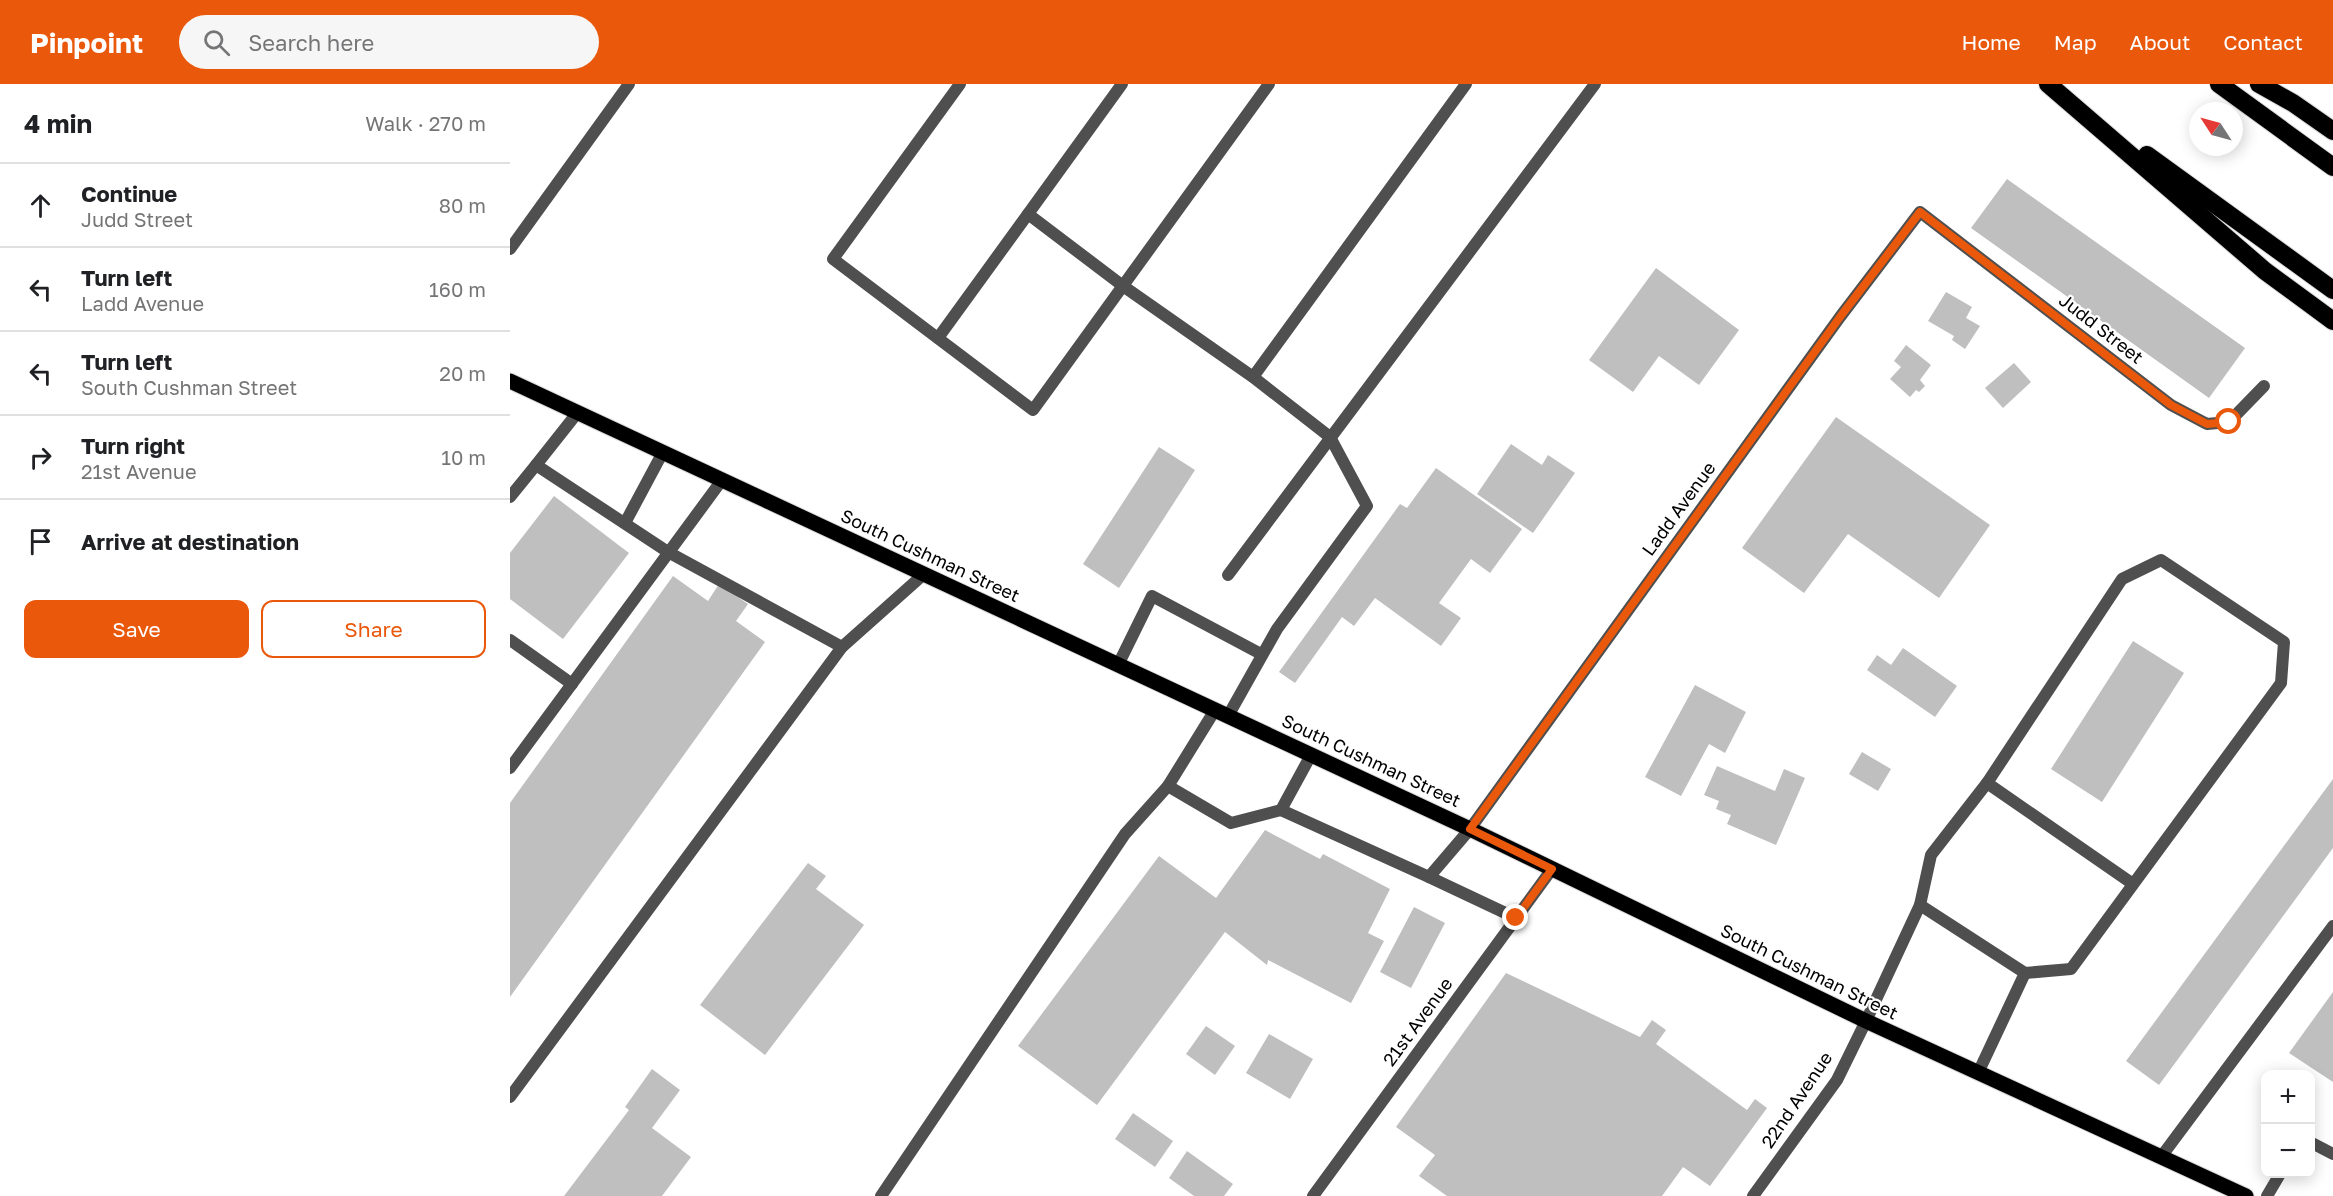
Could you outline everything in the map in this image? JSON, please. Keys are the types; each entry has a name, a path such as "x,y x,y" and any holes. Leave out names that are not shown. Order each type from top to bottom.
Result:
{"highway":[{"path":"2048,84 2333,290"},
{"path":"2048,84 2265,271 2333,321"},
{"path":"2219,84 2333,167"},
{"path":"2259,84 2294,103 2333,131"}],"main road":[{"name":"South Cushman Street","path":"510,381 1470,829 1866,1021 2246,1196"}],"street":[{"path":"510,249 629,84"},
{"path":"960,84 833,259 1033,410 1269,84"},
{"path":"938,338 1122,84"},
{"path":"1253,377 1466,84"},
{"path":"1228,575 1595,84"},
{"name":"Judd Street","path":"1920,212 2171,405 2207,424 2229,422 2264,386"},
{"name":"Ladd Avenue","path":"1429,877 1470,829 1833,326 1920,212"},
{"path":"881,1196 1125,834 1168,786 1222,713 1277,629 1367,506 1330,436 1253,377 1123,286 1028,214"},
{"path":"510,497 578,412"},
{"path":"625,523 663,452"},
{"path":"536,465 668,552 842,647"},
{"path":"510,768 722,480"},
{"name":"22nd Avenue","path":"1753,1196 1837,1080 1920,905 1931,855 1987,783 2122,579 2162,560 2284,642 2281,683 2133,884"},
{"path":"510,1097 842,647 924,574"},
{"path":"1118,665 1152,596 1261,654"},
{"path":"510,640 572,684"},
{"path":"1281,810 1311,755"},
{"path":"1920,905 2025,973 2071,969 2133,884 1987,783"},
{"path":"1168,786 1231,823 1281,810 1516,918"},
{"name":"21st Avenue","path":"1313,1196 1552,869"},
{"path":"2162,1157 2333,926"},
{"path":"1978,1073 2025,973"},
{"path":"2315,1145 2333,1154"},
{"path":"2267,1196 2277,1178"}],"building":[{"path":"2007,179 2245,348 2209,398 1971,228"},
{"path":"1656,268 1739,330 1699,385 1659,356 1633,392 1589,360"},
{"path":"1946,292 1972,307 1966,318 1980,326 1965,349 1952,340 1954,336 1928,321"},
{"path":"1906,345 1931,365 1920,380 1925,386 1919,392 1916,390 1910,397 1890,379 1901,367 1894,361"},
{"path":"2014,363 2031,382 2003,408 1985,388"},
{"path":"1836,417 1990,525 1939,598 1848,534 1804,593 1742,548"},
{"path":"1511,444 1542,465 1548,455 1575,473 1533,533 1477,494"},
{"path":"1159,447 1195,470 1119,588 1083,564"},
{"path":"1436,468 1522,529 1490,573 1471,559 1439,603 1461,618 1441,646 1375,598 1354,626 1342,617 1295,683 1279,672 1400,504 1407,508"},
{"path":"554,496 629,553 563,639 510,599 510,553"},
{"path":"673,576 708,601 719,584 748,604 736,621 765,642 510,997 510,803"},
{"path":"2133,641 2184,673 2102,802 2051,769"},
{"path":"1903,648 1957,686 1935,717 1867,670 1877,655 1891,665"},
{"path":"1695,685 1746,712 1725,753 1709,744 1681,796 1645,777"},
{"path":"1862,752 1891,769 1878,791 1849,774"},
{"path":"1717,766 1775,791 1784,769 1805,778 1776,845 1727,824 1731,815 1716,809 1719,801 1704,795"},
{"path":"2333,779 2333,848 2159,1085 2126,1061"},
{"path":"1265,830 1320,859 1323,854 1390,889 1368,933 1384,941 1351,1003 1268,960 1267,965 1225,932 1097,1105 1018,1046 1159,856 1216,898"},
{"path":"808,863 826,876 816,889 864,925 765,1055 700,1005"},
{"path":"1414,907 1445,923 1411,988 1380,972"},
{"path":"1506,973 1640,1037 1652,1020 1666,1030 1656,1044 1747,1110 1755,1099 1767,1108 1710,1186 1683,1167 1662,1196 1447,1196 1419,1176 1435,1155 1396,1127"},
{"path":"2333,992 2333,1082 2289,1053"},
{"path":"1206,1026 1235,1046 1215,1075 1186,1054"},
{"path":"1269,1034 1313,1059 1290,1099 1246,1073"},
{"path":"652,1069 680,1090 652,1128 691,1157 662,1196 564,1196 629,1110 625,1107"},
{"path":"1133,1113 1173,1141 1155,1167 1115,1139"},
{"path":"1187,1151 1233,1184 1224,1196 1194,1196 1169,1178"}],"route":[{"path":"1516,918 1552,869 1470,829 1840,317 1920,212 2171,405 2207,424 2229,422"}]}
